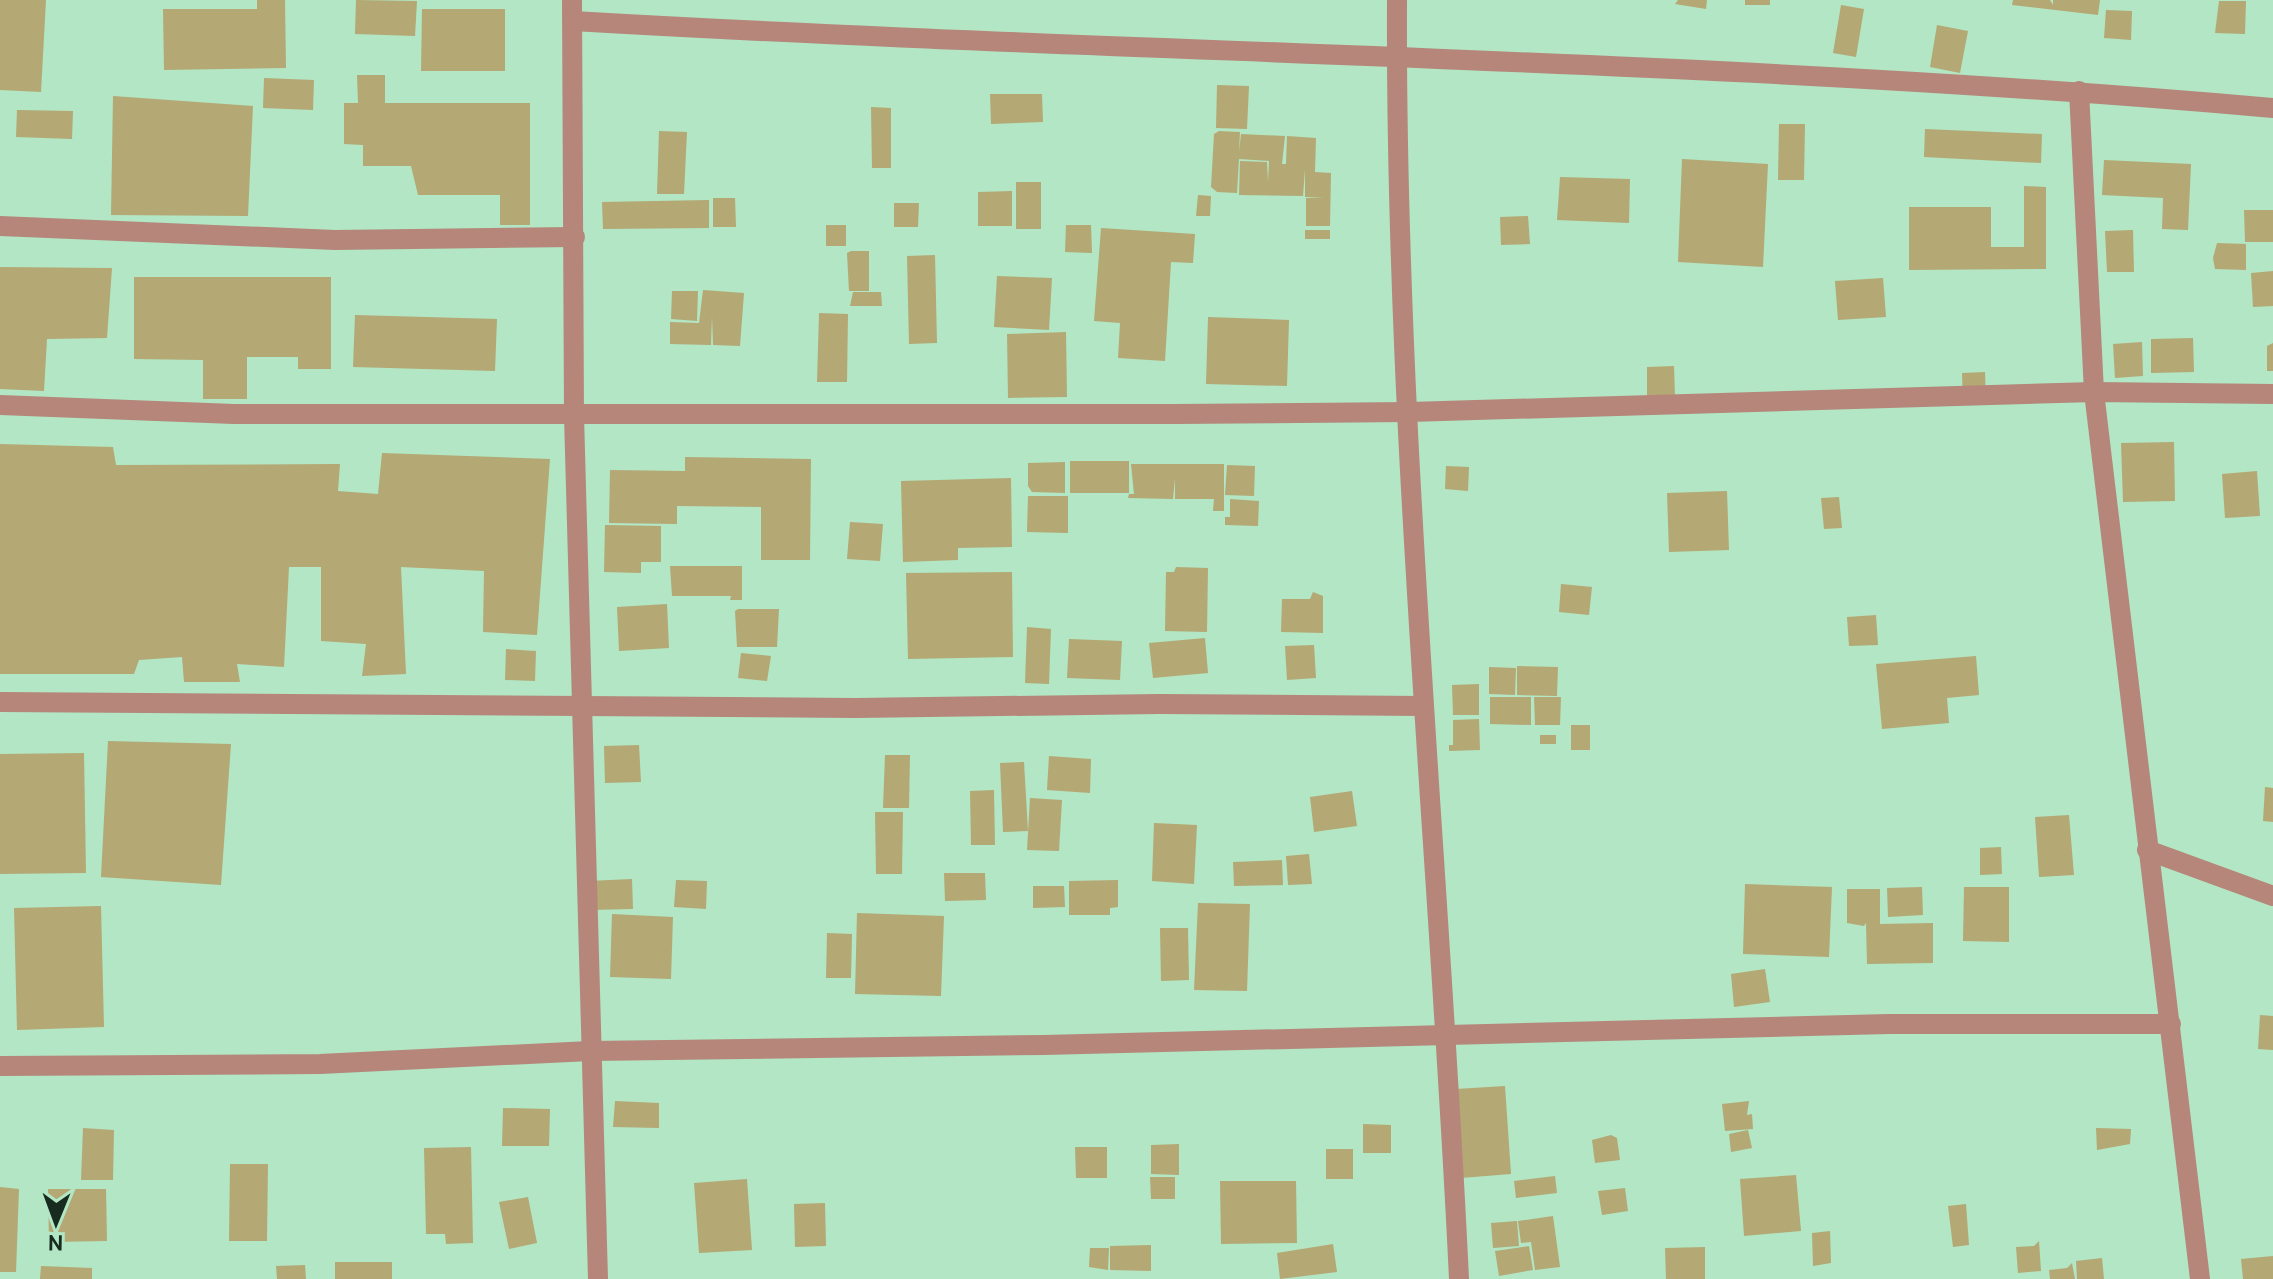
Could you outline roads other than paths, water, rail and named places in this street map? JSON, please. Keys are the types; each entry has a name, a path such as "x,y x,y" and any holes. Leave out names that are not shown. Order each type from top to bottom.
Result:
{"street":[{"path":"572,0 574,416 598,1279"},
{"path":"1397,0 1409,412 1422,706 1448,1036 1459,1279"},
{"path":"573,21 833,36 2079,91 2273,108"},
{"path":"2079,91 2094,392 2200,1279"},
{"path":"0,226 335,240 575,237"},
{"path":"0,405 234,414 574,416 1409,412 2094,392 2273,394"},
{"path":"0,702 1422,706"},
{"path":"2147,850 2273,896"},
{"path":"0,1066 320,1064 590,1051 1448,1036 1873,1024 2171,1024"}]}
